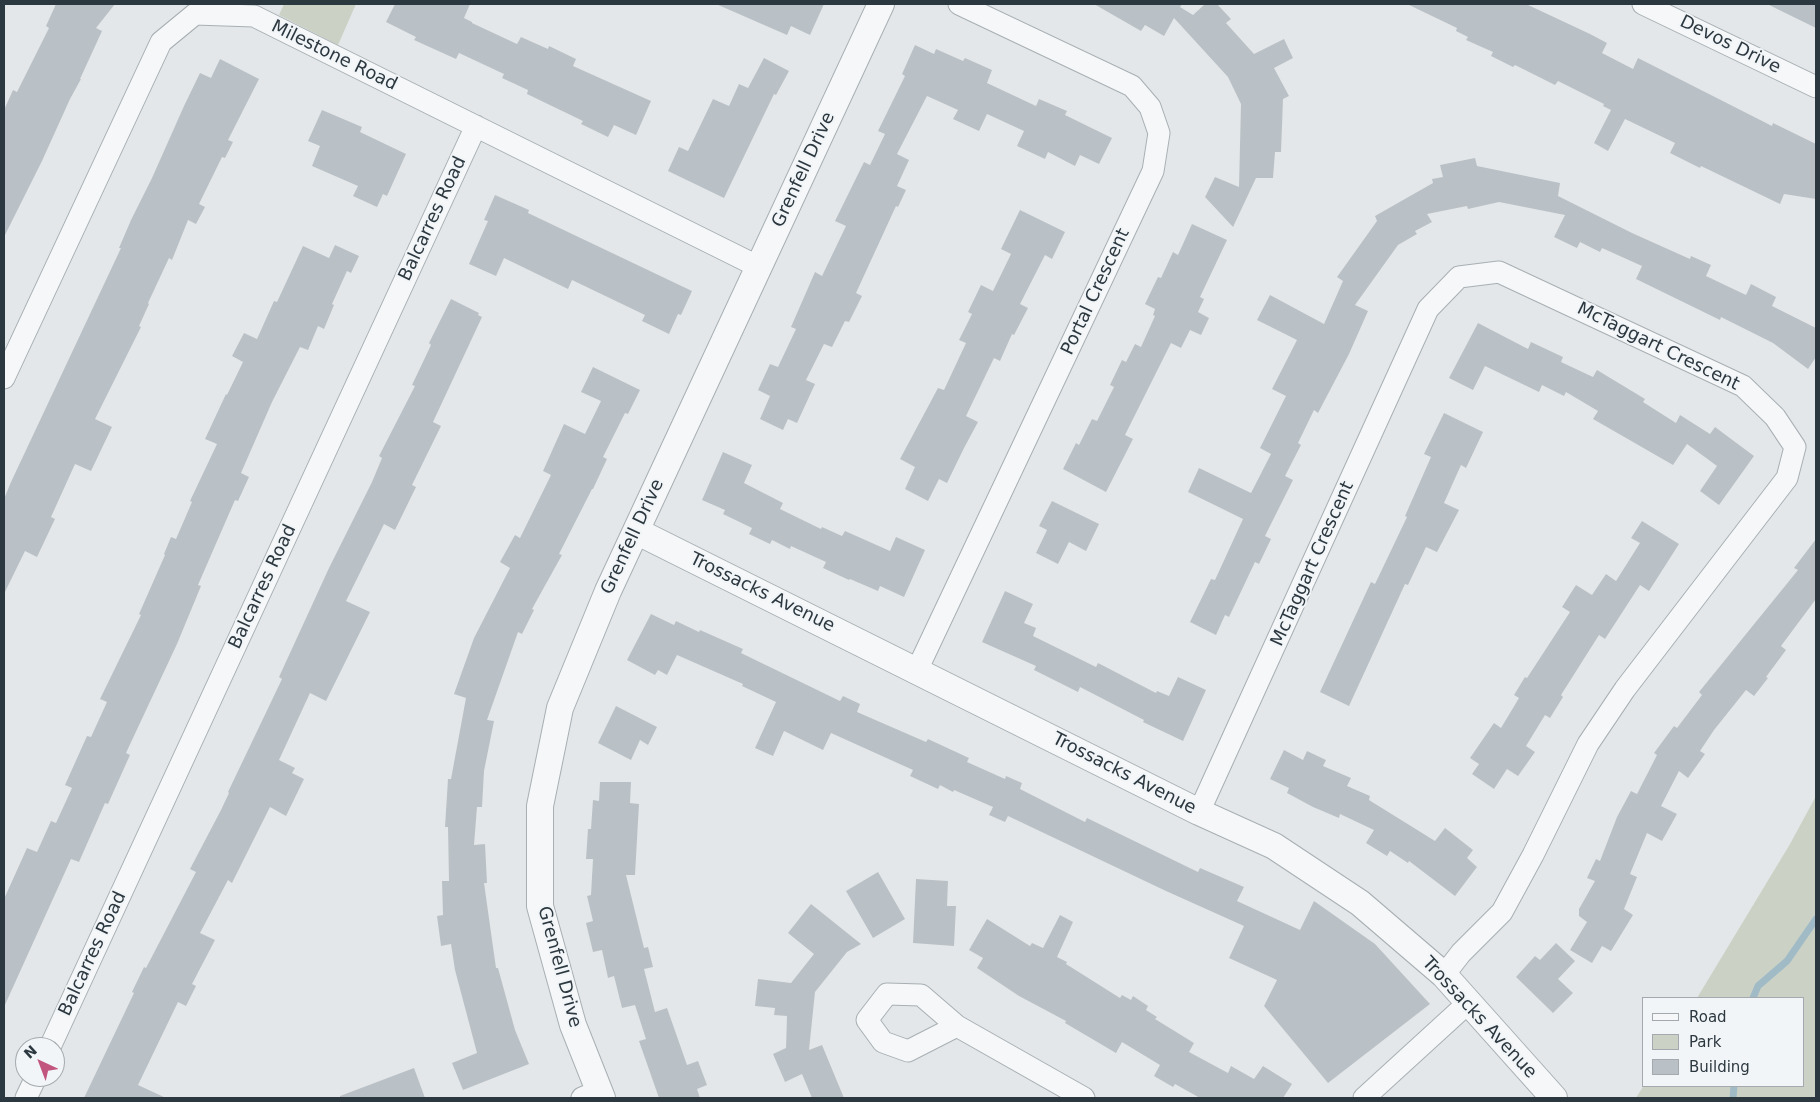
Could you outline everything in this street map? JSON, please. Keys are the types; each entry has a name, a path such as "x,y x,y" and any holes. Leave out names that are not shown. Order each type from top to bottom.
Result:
{"street":[{"name":"Grenfell Drive","path":"594,1096 540,906 540,806 560,708 608,590 881,4"},
{"name":"Portal Crescent","path":"917,670 1153,171 1159,133 1150,107 1132,86 960,4"},
{"name":"Devos Drive","path":"1643,4 1816,86"},
{"name":"Milestone Road","path":"4,378 161,42 195,14 254,16 759,267"},
{"name":"Balcarres Road","path":"55,1037 476,126"},
{"name":"McTaggart Crescent","path":"1200,812 1428,309 1459,277 1499,272 1743,386 1775,417 1795,447 1787,478 1625,689 1588,744 1533,855 1502,912 1461,953 1444,975"},
{"name":"Trossacks Avenue","path":"636,531 1200,812 1274,846 1360,903 1444,975 1554,1098"},
{"path":"1364,1098 1468,1003"},
{"path":"957,1026 1084,1098"}],"green space":[{"path":"284,4 356,4 338,45 279,15"},
{"path":"1816,796 1816,1098 1636,1098 1643,1087 1805,1087 1805,997 1698,997 1790,844"}],"building":[{"path":"56,4 115,4 96,28 102,31 81,79 4,237 4,110 13,90 17,92 49,28 46,26"},
{"path":"395,4 470,4 464,18 472,23 517,44 521,37 548,49 549,46 576,59 573,66 651,101 636,135 614,125 608,137 581,124 583,121 527,94 528,90 502,78 504,74 459,53 456,59 414,40 416,37 386,22"},
{"path":"716,4 824,4 810,35 791,26 787,35"},
{"path":"1094,4 1182,4 1180,7 1193,15 1205,4 1217,4 1231,19 1226,23 1254,54 1284,39 1293,58 1274,68 1289,96 1283,99 1281,152 1275,152 1273,178 1256,178 1233,227 1205,197 1215,177 1239,187 1241,104 1228,77 1174,18 1164,36 1145,25 1141,31"},
{"path":"1407,4 1526,4 1590,34 1607,43 1602,53 1633,69 1638,58 1772,126 1773,123 1816,144 1816,199 1784,194 1780,204 1670,153 1675,143 1625,119 1608,151 1594,143 1611,110 1603,106 1604,104 1558,81 1555,85 1515,65 1513,67 1491,56 1493,52 1466,40 1468,37 1456,31 1457,28"},
{"path":"1767,4 1816,4 1816,28"},
{"path":"915,45 934,54 936,49 963,61 965,58 992,70 987,83 1036,106 1039,99 1067,111 1065,115 1112,138 1099,164 1080,155 1075,166 1048,152 1045,159 1017,146 1024,131 987,114 979,131 953,119 958,110 927,96 897,154 909,160 897,186 906,190 898,207 896,206 856,293 862,296 849,322 845,321 832,347 824,344 806,380 815,384 797,423 788,419 783,430 760,419 770,396 758,390 770,364 778,367 796,329 791,327 815,272 822,276 846,226 835,221 864,162 870,165 885,134 878,131 905,76 902,74"},
{"path":"764,58 789,71 776,95 774,94 724,198 668,171 679,147 688,151 713,99 729,106 739,84 748,88"},
{"path":"220,59 259,79 228,140 233,142 225,158 222,157 199,204 205,207 196,224 188,220 172,260 169,258 148,303 139,326 141,327 95,419 112,427 91,471 75,464 51,517 55,519 37,557 25,551 4,594 4,499 200,73 211,78"},
{"path":"322,110 362,127 360,132 406,154 387,196 383,194 377,207 353,196 358,186 312,166 320,146 308,141"},
{"path":"1475,158 1477,166 1560,183 1558,196 1632,233 1690,259 1691,256 1711,265 1706,276 1746,295 1751,284 1776,297 1772,306 1816,328 1816,357 1808,369 1773,343 1721,317 1720,320 1636,279 1642,266 1602,248 1600,252 1580,242 1577,248 1554,237 1565,215 1499,202 1468,209 1467,206 1427,214 1432,222 1415,231 1417,234 1398,245 1355,305 1368,311 1349,354 1318,413 1314,410 1298,443 1301,445 1285,476 1293,480 1265,536 1271,539 1259,564 1255,562 1229,617 1225,615 1216,635 1190,622 1211,579 1215,580 1243,519 1188,492 1199,468 1251,493 1271,454 1260,448 1286,396 1272,389 1297,340 1257,320 1270,295 1324,324 1343,281 1337,277 1377,221 1375,216 1433,183 1432,179 1443,177 1440,165"},
{"path":"495,195 529,210 528,213 692,291 681,315 678,314 669,334 642,321 645,315 572,280 568,289 504,258 496,276 469,264 488,221 484,220"},
{"path":"1020,210 1065,232 1052,259 1045,255 1020,304 1028,308 1014,335 1012,334 1000,361 994,358 966,416 978,422 947,483 939,479 928,501 905,489 915,467 900,459 938,388 944,390 966,343 959,340 972,314 968,312 981,285 993,291 1011,254 1001,249"},
{"path":"1192,224 1227,240 1200,297 1204,299 1198,312 1209,318 1201,335 1190,330 1181,348 1171,343 1125,435 1133,439 1106,492 1063,469 1076,443 1079,445 1092,419 1097,421 1114,387 1110,385 1122,360 1126,362 1135,344 1141,347 1155,316 1153,315 1155,309 1145,304 1158,277 1161,278 1173,252 1178,255"},
{"path":"335,245 359,256 351,273 347,271 332,304 334,305 324,329 318,326 308,350 300,347 272,402 241,473 249,477 238,501 235,500 198,585 201,586 177,644 126,753 130,755 108,804 105,803 79,862 71,859 4,1007 4,899 27,848 37,852 51,821 56,823 72,788 65,785 87,736 91,737 107,702 100,699 141,615 139,614 171,537 176,539 192,502 190,501 217,444 205,439 243,362 232,356 244,333 257,339 274,301 277,302 303,246 329,258"},
{"path":"451,299 479,313 478,315 482,317 433,422 441,426 412,485 416,487 395,530 384,524 346,601 370,612 326,701 310,693 279,760 295,768 292,773 304,779 286,816 270,807 232,883 228,880 200,933 215,940 192,984 196,986 186,1006 178,1002 138,1085 166,1098 84,1098 134,993 132,992 144,967 146,968 196,872 190,869 221,810 282,679 279,677 329,568 372,482 382,458 379,456 415,386 412,385 431,345 429,343"},
{"path":"1478,323 1528,349 1531,342 1563,357 1561,362 1593,377 1597,370 1645,399 1643,402 1676,423 1680,415 1710,434 1715,427 1754,456 1719,505 1700,491 1717,466 1687,444 1673,465 1593,419 1598,411 1566,392 1564,396 1542,385 1539,392 1485,366 1473,390 1449,378"},
{"path":"593,367 640,390 628,414 625,413 603,457 607,459 559,554 562,555 532,609 534,610 522,634 518,632 487,720 494,721 484,771 482,807 477,807 474,845 485,844 487,883 484,883 496,968 498,968 515,1030 529,1064 463,1090 452,1063 477,1053 455,970 451,944 441,946 437,916 443,915 442,881 449,881 448,827 445,827 448,779 451,779 466,698 454,694 474,638 510,568 500,562 515,535 520,538 551,475 543,471 564,424 585,434 601,401 581,392"},
{"path":"1444,413 1483,432 1466,468 1461,465 1444,503 1459,510 1437,552 1426,547 1408,585 1405,584 1349,706 1320,692 1371,582 1375,584 1407,517 1405,516 1431,457 1424,454"},
{"path":"723,452 752,465 744,483 783,503 780,509 821,529 822,527 842,536 845,531 890,551 896,537 925,550 904,597 880,586 878,591 849,580 823,568 826,562 791,546 790,549 772,540 770,544 749,534 752,528 723,514 725,510 702,500"},
{"path":"1052,501 1099,524 1086,551 1069,542 1058,564 1036,553 1047,530 1039,526"},
{"path":"1642,521 1679,544 1649,591 1640,585 1605,639 1599,635 1561,695 1563,697 1550,718 1545,715 1526,746 1535,752 1518,776 1507,769 1494,789 1472,774 1479,764 1470,758 1494,723 1501,728 1519,698 1514,695 1570,612 1562,607 1576,585 1592,595 1606,574 1616,581 1640,543 1631,538"},
{"path":"1816,539 1816,599 1781,646 1786,650 1754,696 1746,690 1700,751 1705,754 1688,778 1679,771 1661,806 1677,814 1662,841 1647,833 1630,874 1637,877 1624,909 1633,915 1611,951 1602,946 1592,963 1570,950 1587,922 1579,916 1579,909 1595,881 1587,878 1596,859 1600,861 1617,817 1631,791 1637,794 1657,755 1654,753 1674,726 1677,728 1702,695 1699,692 1798,570 1794,568"},
{"path":"1005,591 1033,604 1024,623 1036,628 1033,636 1096,667 1098,663 1156,693 1157,691 1169,696 1178,677 1206,690 1183,741 1143,722 1144,720 1080,687 1078,692 1034,670 1036,666 982,642"},
{"path":"651,614 674,625 676,621 699,632 700,630 743,649 741,653 840,701 843,696 860,704 857,712 926,742 928,739 969,758 967,762 1005,779 1006,776 1022,783 1020,789 1085,822 1087,818 1198,872 1200,868 1244,887 1237,901 1300,930 1314,901 1375,944 1430,1004 1328,1083 1264,1006 1277,980 1229,958 1244,926 1008,816 1005,822 989,815 993,807 940,785 938,789 910,776 913,770 831,733 823,750 784,731 773,756 755,748 776,702 742,686 743,684 677,655 667,675 658,670 655,675 627,660"},
{"path":"616,706 657,727 648,745 640,740 631,760 598,743"},
{"path":"1284,750 1303,760 1307,751 1326,760 1323,766 1351,778 1347,786 1370,796 1369,800 1435,841 1445,828 1473,850 1467,858 1477,867 1455,896 1409,861 1408,863 1390,851 1387,856 1366,843 1374,830 1340,814 1339,818 1313,807 1287,793 1289,788 1270,779"},
{"path":"600,782 631,782 630,803 639,804 635,875 626,875 644,948 648,947 653,967 644,969 655,1012 667,1008 687,1065 698,1061 707,1085 697,1089 700,1098 659,1098 639,1041 646,1039 635,1005 622,1008 614,976 608,978 602,950 593,952 586,923 593,921 587,896 591,895 593,859 586,859 588,829 591,829 593,800 599,801"},
{"path":"878,872 905,919 873,938 846,891"},
{"path":"916,879 948,881 947,906 956,906 954,946 913,943"},
{"path":"811,904 861,944 847,952 815,992 809,1050 822,1045 844,1098 812,1098 802,1074 785,1082 773,1054 786,1048 787,1016 774,1015 775,1008 755,1006 758,979 791,983 814,954 788,933"},
{"path":"1060,915 1073,922 1057,957 1120,998 1122,995 1131,1000 1133,996 1148,1006 1146,1010 1157,1017 1155,1019 1194,1043 1189,1052 1228,1073 1231,1066 1254,1079 1263,1066 1292,1084 1283,1098 1200,1098 1175,1084 1173,1087 1154,1076 1160,1065 1122,1042 1116,1053 1065,1023 1066,1021 1019,996 977,968 983,958 969,950 987,919 1030,946 1032,943 1043,948"},
{"path":"1556,943 1575,961 1558,979 1573,993 1553,1013 1516,977 1535,956 1540,960"},
{"path":"414,1068 425,1098 340,1098 340,1096"}],"waterway":[{"path":"1753,997 1758,986 1787,961 1816,919"},
{"path":"1733,1098 1734,1087"}]}
